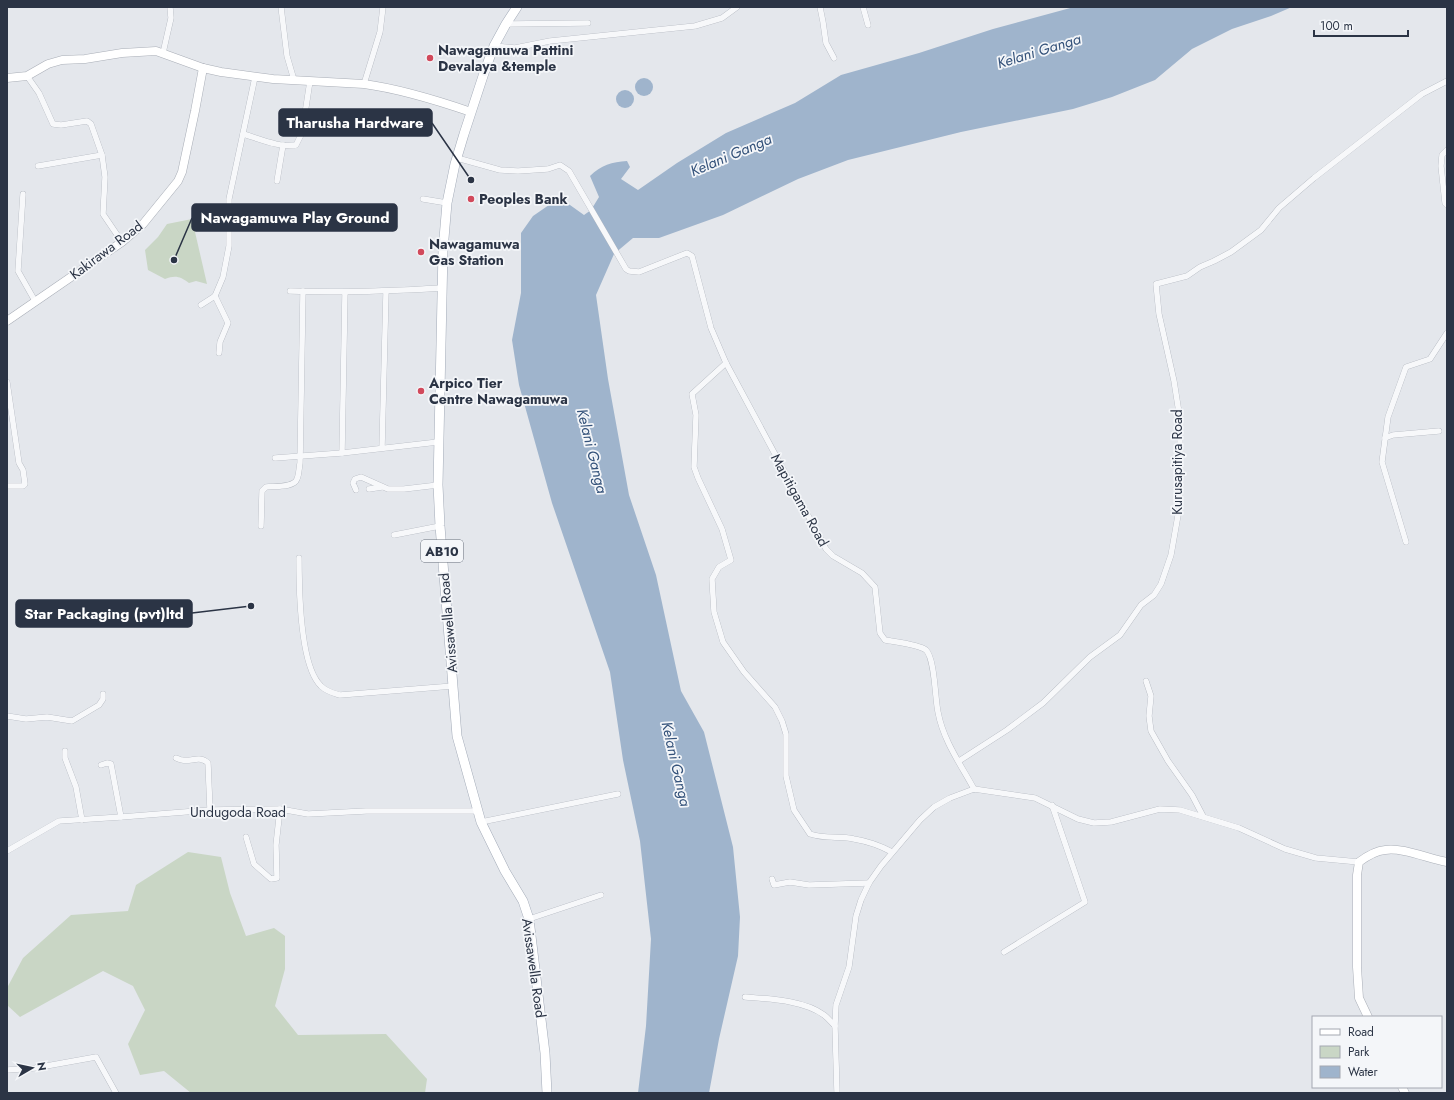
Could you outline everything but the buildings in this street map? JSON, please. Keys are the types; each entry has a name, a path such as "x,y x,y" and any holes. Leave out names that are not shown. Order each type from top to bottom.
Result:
{"main road":[{"name":"Avissawella Road","path":"517,7 494,46 457,158 447,203 443,250 438,485 457,736 482,822 504,871 523,901 529,919 545,1053 547,1093"}],"street":[{"path":"164,53 170,18 170,7"},
{"path":"281,7 287,56 294,80"},
{"path":"364,84 380,32 383,7"},
{"path":"494,46 516,48 550,40 695,26 722,18 737,7"},
{"path":"820,7 826,43 834,58"},
{"path":"864,7 868,25"},
{"path":"506,24 588,23"},
{"path":"7,78 27,76 48,64 62,60 85,59 122,53 156,51 203,68 221,72 255,77 364,84 414,94 471,112"},
{"name":"Kakirawa Road","path":"7,321 122,242 143,224 178,181 184,164 203,68"},
{"path":"27,76 39,93 54,124 61,126 87,121 91,124 102,155 105,177 103,214 122,242"},
{"path":"201,305 215,296 223,277 229,246 229,200 255,77"},
{"path":"243,134 291,147 296,145 302,133 310,81"},
{"name":"Kurusapitiya Road","path":"959,761 1007,730 1043,703 1090,657 1120,635 1141,605 1154,595 1161,584 1171,555 1180,504 1180,419 1174,381 1159,314 1156,284 1187,276 1200,267 1232,252 1261,230 1279,208 1314,178 1422,94 1446,83"},
{"path":"277,181 282,145"},
{"path":"1447,150 1442,155 1441,166 1445,203 1447,205"},
{"path":"38,166 102,155"},
{"name":"Mapitigama Road","path":"457,158 500,170 518,171 548,169 560,165 569,170 626,269 630,271 639,272 687,254 692,256 711,328 726,363 826,549 833,556 862,573 875,587 880,633 885,640 917,646 926,650 931,659 938,712 943,732 974,789"},
{"path":"23,194 18,271 35,301"},
{"path":"423,199 447,203"},
{"path":"290,290 386,292 442,288"},
{"path":"261,526 262,491 266,487 284,486 294,483 297,480 300,463 303,291"},
{"path":"342,453 345,292"},
{"path":"382,448 386,292"},
{"path":"215,296 228,323 220,342 219,353"},
{"path":"1406,542 1382,462 1388,417 1406,367 1430,359 1447,333"},
{"path":"726,363 692,394 696,415 694,467 722,529 731,560 719,567 712,580 714,612 723,642 744,672 775,707 782,720 786,734 786,776 794,810 810,834 819,837 853,839 892,852"},
{"path":"7,382 19,463 23,470 25,484 23,486 7,486"},
{"path":"1385,438 1393,435 1439,431"},
{"path":"275,458 342,453 438,442"},
{"path":"356,490 353,483 355,479 361,477 388,489 404,489 438,485"},
{"path":"369,489 382,486"},
{"path":"394,535 440,526"},
{"path":"299,558 299,603 306,649 315,677 321,686 329,692 340,695 454,686"},
{"path":"1146,681 1151,696 1149,716 1152,731 1168,761 1192,795 1203,816"},
{"path":"7,716 26,719 47,717 72,721 99,705 103,699 103,694"},
{"path":"65,751 65,758 76,787 82,820"},
{"path":"176,758 182,760 195,758 204,760 208,764 210,810"},
{"path":"101,765 107,763 111,764 121,817"},
{"path":"837,1093 835,1026 836,1005 849,967 856,916 861,900 869,884 892,852 920,820 934,807 950,798 974,789 1035,798 1078,819 1094,823 1111,822 1160,809 1180,810 1239,828 1285,849 1316,858 1359,862"},
{"path":"482,822 618,794"},
{"path":"1004,952 1085,902 1052,805"},
{"path":"246,837 254,864 271,879 277,878 276,845 280,809"},
{"name":"Undugoda Road","path":"7,851 58,821 210,810 280,809 308,814 366,811 478,811"},
{"path":"1368,1016 1360,998 1357,967 1357,875 1359,862 1369,854 1385,850 1399,851 1447,862"},
{"path":"772,880 774,885 790,882 809,885 869,884"},
{"path":"529,919 601,895"},
{"path":"745,997 789,1002 811,1008 824,1015 835,1026"},
{"path":"7,1070 35,1068 96,1057 116,1093"}],"green space":[{"path":"192,219 207,284 196,281 189,283 177,277 165,279 148,270 145,250 158,237 167,224"},
{"path":"188,852 221,857 230,893 246,936 274,928 285,936 285,969 275,1006 298,1035 386,1034 427,1079 425,1093 191,1093 164,1071 140,1075 128,1044 145,1010 133,986 103,971 20,1017 7,1005 7,988 23,958 71,915 128,911 136,885"}],"water":[{"name":"Kelani Ganga","path":"1074,7 1292,7 1271,16 1232,29 1192,49 1155,80 1112,97 1073,109 961,132 848,160 798,179 723,215 659,238 633,238 614,254 596,295 608,379 629,495 656,575 681,691 704,732 733,847 740,917 738,956 719,1039 709,1093 638,1093 646,1026 651,939 640,841 623,760 610,672 552,503 519,385 512,340 521,293 521,233 533,216 549,205 563,200 584,215 591,210 599,197 590,176 598,169 607,165 627,161 630,167 621,179 638,190 677,163 726,133 795,103 841,75 919,53 993,29"},
{"path":"644,78 650,81 653,87 650,93 644,96 638,93 635,87 638,81"},
{"path":"625,90 631,93 634,99 631,105 625,108 619,105 616,99 619,93"}],"place":[{"name":"Nawagamuwa Pattini Devalaya &temple","path":"430,58"},
{"name":"Tharusha Hardware","path":"471,180"},
{"name":"Peoples Bank","path":"471,199"},
{"name":"Nawagamuwa Gas Station","path":"421,252"},
{"name":"Nawagamuwa Play Ground","path":"174,260"},
{"name":"Arpico Tier Centre Nawagamuwa","path":"421,391"},
{"name":"Star Packaging (pvt)ltd","path":"251,606"}]}
